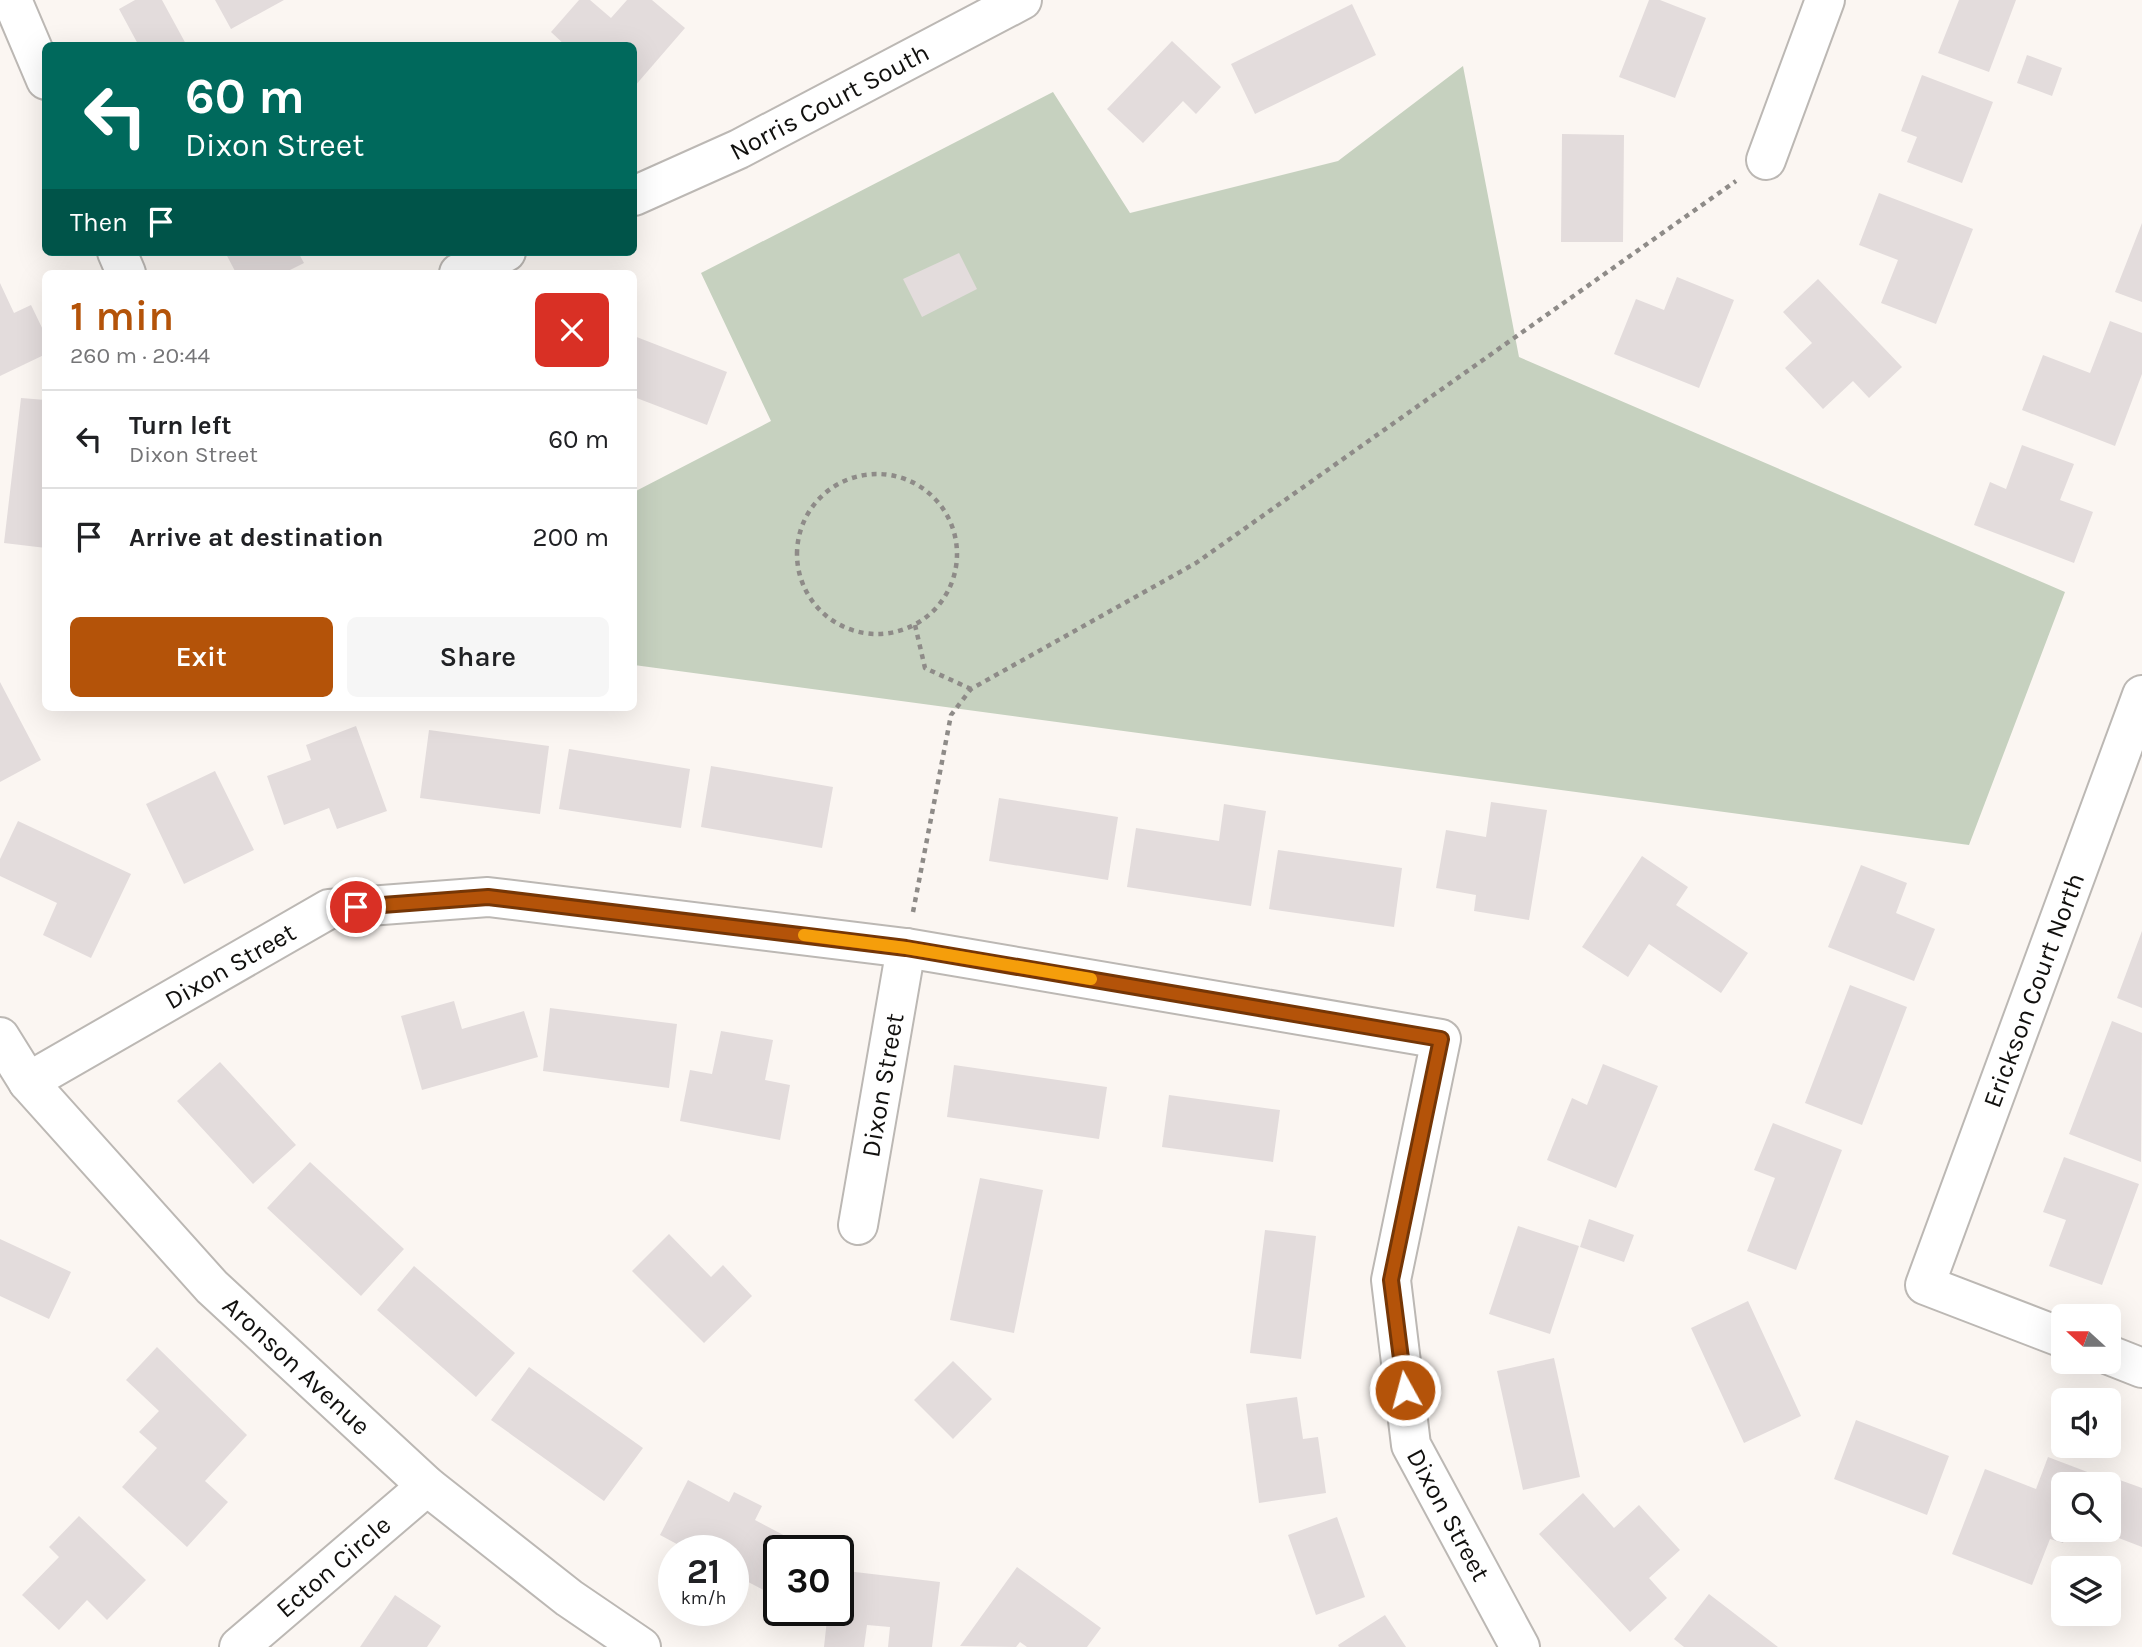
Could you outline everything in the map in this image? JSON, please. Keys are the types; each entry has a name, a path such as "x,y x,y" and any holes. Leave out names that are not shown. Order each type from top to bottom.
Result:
{"street":[{"path":"12,0 42,71"},
{"name":"Norris Court South","path":"637,194 739,149 1022,0"},
{"path":"1766,160 1825,0"},
{"path":"465,270 497,256"},
{"name":"Erickson Court North","path":"2051,1333 1925,1285 2142,695"},
{"name":"Dixon Street","path":"9,1057 329,909 488,897 906,948 1441,1039 1391,1280 1411,1445 1520,1647"},
{"name":"Dixon Street","path":"858,1225 906,948"},
{"name":"Aronson Avenue","path":"9,1057 212,1287 427,1486 569,1598 641,1647"},
{"path":"2121,1360 2142,1368"},
{"name":"Ecton Circle","path":"239,1647 427,1486"}],"path":[{"path":"906,948 951,715 971,689 1196,563 1766,160"},
{"path":"867,474 906,478 937,499 953,527 958,544 956,572 943,600 915,625 895,633 867,634 842,627 812,601 799,575 797,547 810,509 837,484 867,474"},
{"path":"915,625 925,668 971,689"}],"green space":[{"path":"1463,66 1519,357 2065,592 1969,845 637,665 637,490 771,421 701,273 1053,92 1130,213 1338,161"}],"building":[{"path":"135,0 162,0 185,42 137,42 119,9"},
{"path":"215,0 284,0 231,29"},
{"path":"579,0 590,0 611,18 627,0 652,0 685,28 637,84 637,42 562,42 551,32"},
{"path":"1649,0 1660,0 1706,18 1675,98 1619,77"},
{"path":"1959,0 2016,0 1989,72 1938,53"},
{"path":"1352,4 1376,55 1255,114 1231,64"},
{"path":"1172,41 1221,87 1196,114 1183,101 1143,143 1107,109"},
{"path":"2027,55 2062,68 2052,96 2017,83"},
{"path":"1922,75 1993,102 1962,183 1907,162 1917,137 1901,131"},
{"path":"1562,134 1624,135 1623,242 1561,242"},
{"path":"1879,193 1973,229 1936,324 1881,303 1898,260 1859,245"},
{"path":"2142,223 2142,302 2115,292"},
{"path":"959,253 977,289 922,317 903,279"},
{"path":"227,256 300,256 304,263 290,270 234,270"},
{"path":"1677,277 1734,300 1699,388 1614,354 1636,299 1664,310"},
{"path":"1818,279 1902,367 1869,398 1853,381 1823,409 1785,368 1812,343 1783,312"},
{"path":"0,283 14,313 31,305 42,328 42,356 0,376"},
{"path":"2110,321 2142,333 2142,374 2115,446 2022,410 2043,355 2090,373"},
{"path":"637,337 727,372 707,425 637,398"},
{"path":"21,398 42,400 42,548 4,543"},
{"path":"2022,445 2074,464 2060,500 2093,512 2074,563 1974,525 1990,482 2006,489"},
{"path":"0,682 41,760 0,782"},
{"path":"356,726 387,811 337,829 329,808 284,825 267,776 311,760 306,745"},
{"path":"429,730 549,746 540,814 420,798"},
{"path":"569,749 690,769 681,828 559,809"},
{"path":"711,766 833,787 822,848 701,827"},
{"path":"215,771 254,850 184,884 146,804"},
{"path":"999,798 1118,817 1108,880 989,861"},
{"path":"1491,802 1547,810 1529,920 1474,911 1476,895 1436,888 1446,830 1486,837"},
{"path":"1224,804 1266,811 1251,906 1127,887 1136,828 1219,841"},
{"path":"18,821 131,874 91,958 43,935 57,903 0,876 0,859"},
{"path":"1278,850 1402,868 1394,927 1269,909"},
{"path":"1642,856 1688,887 1676,905 1748,953 1721,993 1649,944 1628,977 1582,947"},
{"path":"1861,865 1907,883 1896,913 1935,929 1914,981 1828,947"},
{"path":"2142,931 2142,1008 2117,998"},
{"path":"1850,985 1907,1007 1862,1125 1805,1103"},
{"path":"454,1001 462,1029 524,1011 538,1057 422,1090 401,1016"},
{"path":"550,1008 677,1024 669,1088 543,1071"},
{"path":"2112,1021 2142,1033 2141,1162 2069,1134"},
{"path":"721,1031 773,1040 765,1080 790,1085 780,1140 680,1121 690,1070 712,1074"},
{"path":"220,1062 296,1145 253,1184 177,1101"},
{"path":"1603,1064 1658,1086 1616,1188 1547,1160 1572,1098 1587,1105"},
{"path":"954,1065 1107,1087 1099,1139 947,1117"},
{"path":"1169,1095 1280,1110 1273,1162 1162,1147"},
{"path":"1773,1123 1842,1150 1796,1270 1747,1251 1775,1178 1754,1170"},
{"path":"2064,1157 2139,1184 2102,1285 2049,1266 2066,1220 2043,1212"},
{"path":"310,1162 404,1249 361,1296 267,1208"},
{"path":"980,1178 1043,1190 1014,1333 950,1320"},
{"path":"1589,1219 1634,1235 1624,1262 1580,1247"},
{"path":"1518,1226 1579,1246 1550,1334 1489,1314"},
{"path":"1265,1230 1316,1236 1301,1359 1250,1353"},
{"path":"669,1234 711,1277 723,1265 752,1296 704,1343 632,1271"},
{"path":"0,1239 71,1272 49,1319 0,1296"},
{"path":"414,1266 515,1353 476,1397 377,1310"},
{"path":"1748,1301 1801,1416 1744,1443 1691,1328"},
{"path":"157,1347 247,1435 205,1481 228,1502 187,1547 122,1487 157,1448 139,1432 159,1411 126,1380"},
{"path":"1554,1358 1580,1477 1523,1490 1497,1371"},
{"path":"953,1361 992,1399 953,1439 914,1400"},
{"path":"529,1367 643,1448 604,1501 491,1420"},
{"path":"1297,1397 1303,1439 1318,1437 1326,1493 1259,1503 1246,1404"},
{"path":"1856,1420 1949,1456 1927,1515 1834,1479"},
{"path":"2048,1457 2087,1472 2051,1472 2051,1539 2032,1585 1952,1554 1985,1469 2036,1489"},
{"path":"688,1480 729,1502 734,1492 762,1506 755,1520 783,1535 763,1535 763,1590 749,1582 749,1535 660,1535"},
{"path":"2121,1480 2142,1488 2142,1547 2121,1539"},
{"path":"1583,1493 1614,1528 1639,1505 1680,1550 1649,1578 1667,1598 1630,1632 1539,1534"},
{"path":"79,1516 146,1580 107,1620 87,1600 59,1630 22,1595 59,1557 49,1547"},
{"path":"1337,1517 1365,1597 1316,1615 1288,1535"},
{"path":"1017,1567 1101,1628 1087,1647 1027,1647 1020,1642 1016,1647 960,1646"},
{"path":"854,1572 940,1582 932,1647 888,1647 890,1627 867,1625 864,1647 824,1647 826,1626 854,1626"},
{"path":"1709,1594 1778,1647 1684,1647 1674,1639"},
{"path":"395,1595 441,1626 427,1647 360,1647"},
{"path":"1385,1615 1406,1647 1339,1647 1338,1645"}],"slow traffic":[{"path":"804,935 906,948 1091,979"}],"route":[{"path":"356,907 488,897 906,948 1441,1039 1391,1280 1405,1390"}]}
